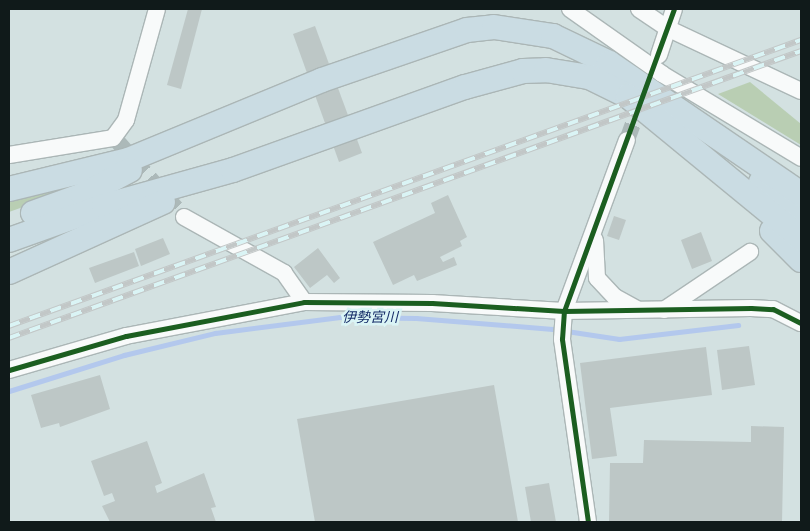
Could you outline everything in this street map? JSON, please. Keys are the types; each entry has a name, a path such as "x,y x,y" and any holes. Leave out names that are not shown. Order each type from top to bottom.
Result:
{"highway":[{"path":"9,189 107,167 185,136 250,107 467,30 524,29 553,36 609,62 801,194"},
{"path":"9,240 104,206 233,170 465,87 524,72 546,70 589,76 628,96 801,238"},
{"path":"649,88 801,216"},
{"path":"668,127 801,260"},
{"path":"9,222 105,184 185,136"},
{"path":"9,272 233,170"}],"street":[{"path":"9,155 116,140 126,120 157,9"},
{"path":"570,9 662,74 801,158"},
{"path":"639,9 667,28 801,90"},
{"path":"659,55 674,9"},
{"path":"588,522 563,325 596,223 627,140"},
{"path":"184,217 284,273 304,302"},
{"path":"596,223 594,265 597,278 615,297 639,310"},
{"path":"664,310 750,252"},
{"path":"9,370 126,336 304,302 432,303 563,325 639,310 773,309 801,323"}],"green space":[{"path":"750,82 801,124 801,145 718,94"},
{"path":"63,187 65,192 9,212 9,199"}],"building":[{"path":"188,9 202,9 181,89 167,85"},
{"path":"315,26 362,153 339,162 293,34"},
{"path":"448,195 467,237 460,241 462,246 440,257 443,262 454,257 457,265 417,281 414,275 393,285 373,242 435,213 431,203"},
{"path":"614,216 626,220 619,240 607,236"},
{"path":"701,232 712,261 692,269 681,240"},
{"path":"163,238 170,254 141,266 135,249"},
{"path":"318,248 340,278 334,283 327,275 310,288 294,267"},
{"path":"134,252 139,266 95,283 89,268"},
{"path":"749,346 755,385 722,390 717,350"},
{"path":"706,347 712,395 610,408 617,456 592,459 580,363"},
{"path":"100,375 110,409 60,427 59,423 41,428 31,395"},
{"path":"494,385 518,522 315,522 297,419"},
{"path":"751,426 784,427 782,522 609,522 610,463 643,463 644,440 751,442"},
{"path":"147,441 162,483 155,486 157,493 204,473 216,507 211,508 216,522 110,522 102,506 115,501 112,493 104,496 91,461"},
{"path":"549,483 556,522 531,522 525,487"}],"waterway":[{"name":"伊勢宮川","path":"9,391 124,355 215,333 340,317 416,318 553,329 619,339 738,325"}],"tunnel":[{"path":"627,140 658,56"},
{"path":"118,142 184,217"}],"railway":[{"path":"9,326 801,40"},
{"path":"9,338 801,51"}],"cycle path":[{"path":"588,522 562,339 564,311 674,9"},
{"path":"9,370 126,336 304,302 432,303 564,311 751,308 773,309 801,323"}]}
